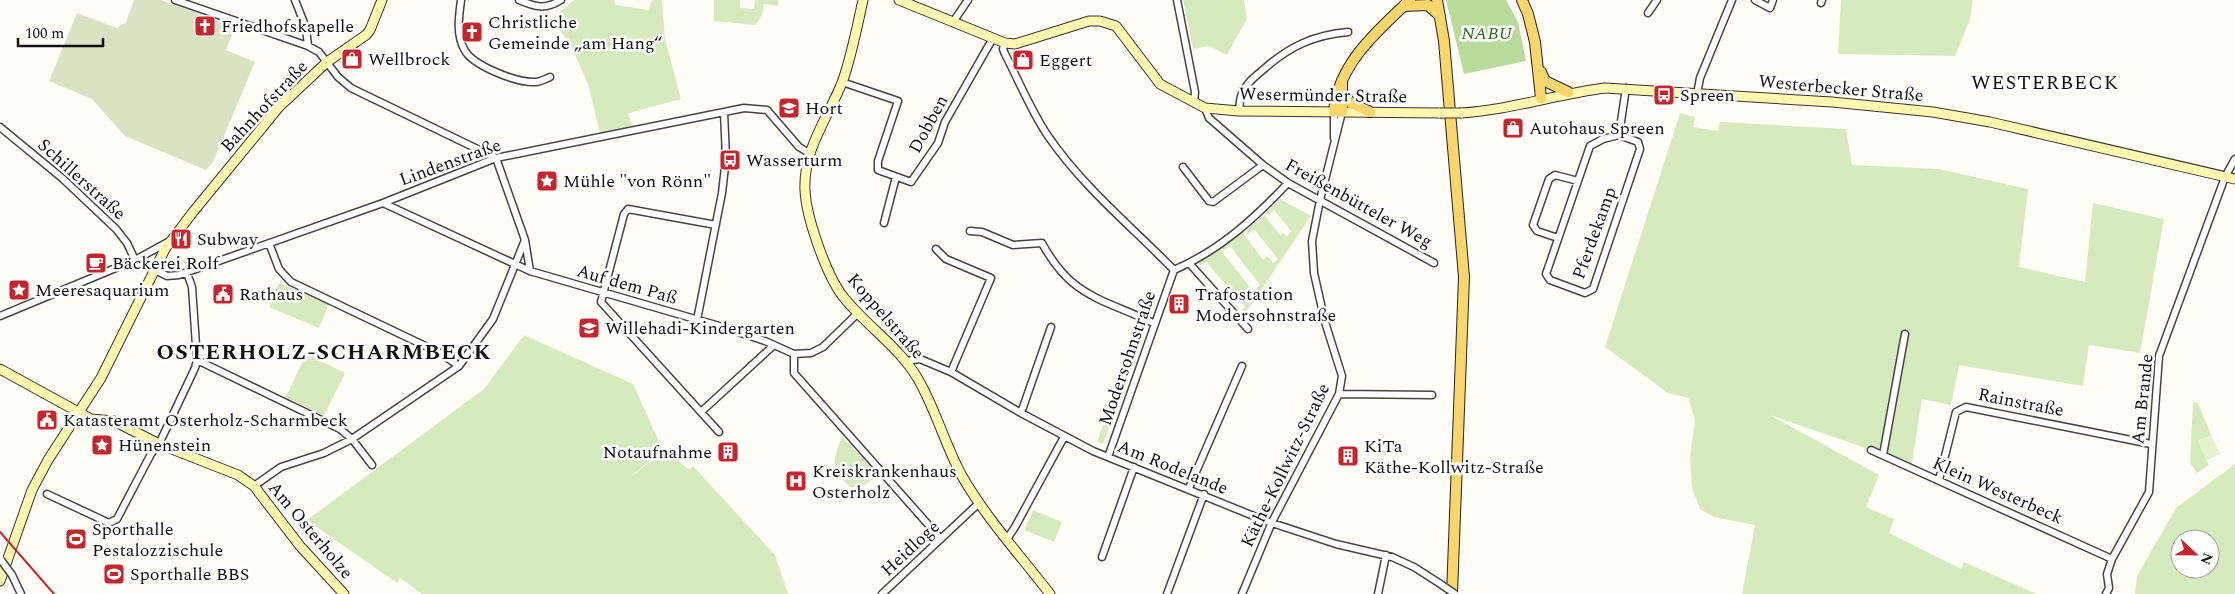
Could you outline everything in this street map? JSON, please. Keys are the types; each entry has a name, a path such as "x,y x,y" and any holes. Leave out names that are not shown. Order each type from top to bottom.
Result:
{"main road":[{"path":"1437,0 1444,40 1464,277 1453,594"},
{"path":"1522,0 1528,14 1543,98"},
{"path":"1338,112 1337,90 1351,61 1407,3 1428,5 1440,16"},
{"path":"1539,68 1545,81 1543,98"},
{"path":"1338,112 1343,94 1341,79"},
{"path":"1545,81 1568,92"},
{"path":"1343,94 1351,103 1370,112"}],"street":[{"path":"175,0 308,46 319,52 338,77 351,88 496,158 525,240 530,271"},
{"path":"295,0 306,28 308,46"},
{"name":"Bahnhofstraße","path":"0,581 32,490 48,460 101,378 154,270 172,240 279,108 327,62 366,35 370,30 382,0"},
{"path":"461,0 458,21 460,40 464,51 475,62 503,75 536,82 550,77"},
{"path":"518,0 543,8 552,6 561,0"},
{"name":"Koppelstraße","path":"864,0 850,59 842,82 809,153 805,190 811,220 828,269 843,297 906,361 919,380 962,475 979,503 1050,594"},
{"path":"898,0 1005,43 1005,54 1048,137 1112,210 1174,270 1189,263 1242,229 1288,183"},
{"path":"953,22 968,0"},
{"path":"1177,0 1195,92 1194,103"},
{"path":"1648,13 1657,0"},
{"path":"1697,94 1700,78 1732,0"},
{"path":"1756,0 1770,8 1773,0"},
{"name":"Wesermünder Straße","path":"1005,43 1025,42 1089,21 1100,20 1120,31 1160,84 1205,108 1239,111 1440,113"},
{"path":"1239,111 1243,91 1252,79 1271,62 1295,45 1329,34 1348,32"},
{"name":"Dobben","path":"842,82 898,101 878,161 878,170 911,182 938,143 945,122 993,38"},
{"name":"Westerbecker Straße","path":"1440,113 1491,110 1568,92 1605,88 1832,102 1942,114 1990,122 2235,179"},
{"path":"1619,135 1626,88"},
{"name":"Lindenstraße","path":"154,270 171,277 187,273 383,203 496,158 744,108 766,110 799,147 809,153"},
{"name":"Freißenbütteler Weg","path":"1205,108 1209,118 1263,165 1288,183 1434,263"},
{"path":"697,320 722,193 726,158 724,112"},
{"name":"Käthe-Kollwitz-Straße","path":"1242,594 1272,522 1339,394 1342,376 1325,322 1314,273 1312,242 1334,144 1338,112"},
{"name":"Schillerstraße","path":"0,127 62,178 120,233 128,243 135,260"},
{"name":"Pferdekamp","path":"1619,135 1638,142 1640,149 1592,289 1585,293 1550,280 1546,274 1578,182 1590,146 1603,138 1619,135"},
{"name":"Am Brande","path":"2106,594 2109,588 2107,574 2112,559 2149,492 2151,444 2160,356 2225,177 2235,159"},
{"path":"1183,167 1209,201 1213,202 1263,165"},
{"path":"1558,238 1537,231 1533,225 1549,179 1555,175 1578,182"},
{"path":"884,224 896,177"},
{"name":"Auf dem Paß","path":"383,203 530,271 697,320 774,345 794,354"},
{"path":"716,225 628,209 624,214 601,302 718,432"},
{"path":"970,231 982,232 1013,245 1042,243 1054,265 1073,285 1091,296 1155,324"},
{"name":"Bahnhofstraße","path":"0,316 135,260 172,240"},
{"path":"0,369 91,419 114,421 159,444 238,475 254,486 281,467 324,453 352,439 459,366 493,319 525,240"},
{"path":"269,243 279,269 291,282 440,353 459,366"},
{"path":"936,249 946,259 991,278 950,372"},
{"path":"135,260 154,270"},
{"path":"1189,263 1248,329"},
{"name":"Modersohnstraße","path":"1108,457 1174,270"},
{"path":"47,494 109,523 117,519 151,454 159,444 192,376 196,360 192,287 187,273"},
{"path":"858,313 823,347 811,353 794,354 794,373 941,539"},
{"path":"1021,413 1051,327"},
{"path":"1883,455 1904,334"},
{"path":"701,412 774,345"},
{"name":"Am Rodelande","path":"906,361 920,359 950,372 1064,437 1108,457 1272,522 1336,544 1404,562 1439,583 1453,594"},
{"path":"196,360 340,429 352,439 372,465"},
{"path":"1189,488 1242,366"},
{"path":"1339,394 1432,395"},
{"name":"Rainstraße","path":"1939,480 1956,412 1966,406 2151,444"},
{"path":"1007,538 1015,527 1064,437"},
{"name":"Klein Westerbeck","path":"1871,450 2112,559"},
{"path":"1102,557 1134,467"},
{"name":"Am Osterholze","path":"254,486 300,546 344,594"},
{"path":"1167,594 1204,494"},
{"name":"Heidloge","path":"882,594 979,503"},
{"path":"1378,594 1386,556"},
{"path":"1,559 12,575 21,594"}],"green space":[{"path":"134,0 161,0 235,27 226,50 255,62 213,162 206,170 125,136 92,99 49,81 77,13 117,28 126,22"},
{"path":"574,0 614,0 616,5 648,10 652,0 662,0 665,39 681,99 629,113 631,126 600,133 588,84 571,46 552,19"},
{"path":"714,0 740,0 740,8 754,9 755,0 778,0 778,6 764,4 762,15 755,25 714,21"},
{"path":"1183,0 1244,0 1247,19 1227,55 1209,46 1193,49"},
{"name":"NABU","path":"1446,0 1506,0 1518,22 1526,61 1464,74"},
{"path":"1841,0 1973,0 1969,22 1955,56 1838,54"},
{"path":"1680,113 1695,117 1693,127 1718,131 1720,122 1846,129 1852,165 1939,169 2028,189 2019,267 2085,282 2093,203 2164,219 2140,353 2089,345 2083,386 1959,365 1951,405 1922,399 1911,469 1871,450 1770,415 1879,475 1866,507 1894,519 1889,533 1961,569 1964,562 2037,594 1742,594 1755,525 1714,517 1700,509 1692,489 1690,457 1695,420 1688,398 1668,393 1605,347"},
{"path":"1280,199 1311,216 1242,318 1235,312 1238,310 1240,312 1245,307 1206,262 1200,266 1195,261 1219,248 1253,291 1260,285 1230,246 1223,251 1221,247 1243,233 1263,260 1267,256 1273,263 1278,259 1254,229 1247,235 1245,232 1264,215 1280,235 1283,233 1287,237 1291,231 1274,210 1268,215 1266,213"},
{"path":"279,283 329,304 319,328 269,307"},
{"path":"1138,329 1144,331 1103,444 1097,442"},
{"path":"524,335 633,384 662,448 631,477 665,450 689,470 693,466 775,555 788,594 422,594 400,578 397,583 307,520 484,389"},
{"path":"306,354 345,373 324,416 286,397"},
{"path":"2193,402 2198,403 2211,435 2198,441 2209,465 2197,473 2190,463"},
{"path":"2211,435 2220,454 2206,461 2198,441"},
{"path":"842,436 876,473 874,479 860,487 851,488 836,469 836,453"},
{"path":"2235,464 2235,594 2135,594 2137,576 2176,508"},
{"path":"1033,510 1062,522 1054,542 1024,530"}],"railway":[{"path":"0,532 54,594"}],"place":[{"name":"Friedhofskapelle","path":"205,26"},
{"name":"Christliche Gemeinde „am Hang“","path":"472,32"},
{"name":"Wellbrock","path":"352,59"},
{"name":"Eggert","path":"1023,60"},
{"name":"Spreen","path":"1664,95"},
{"name":"Hort","path":"789,108"},
{"name":"Autohaus Spreen","path":"1513,128"},
{"name":"Wasserturm","path":"730,160"},
{"name":"Mühle \"von Rönn\"","path":"547,181"},
{"name":"Subway","path":"181,239"},
{"name":"Bäckerei Rolf","path":"96,263"},
{"name":"Meeresaquarium","path":"19,290"},
{"name":"Rathaus","path":"223,294"},
{"name":"Trafostation Modersohnstraße","path":"1179,304"},
{"name":"Willehadi-Kindergarten","path":"589,328"},
{"name":"Katasteramt Osterholz-Scharmbeck","path":"47,420"},
{"name":"Hünenstein","path":"102,445"},
{"name":"Notaufnahme","path":"728,452"},
{"name":"KiTa Käthe-Kollwitz-Straße","path":"1348,456"},
{"name":"Kreiskrankenhaus Osterholz","path":"796,481"},
{"name":"Sporthalle Pestalozzischule","path":"76,539"},
{"name":"Sporthalle BBS","path":"114,574"}],"district":[{"name":"WESTERBECK","path":"2045,82"},
{"name":"OSTERHOLZ-SCHARMBECK","path":"324,351"}]}
